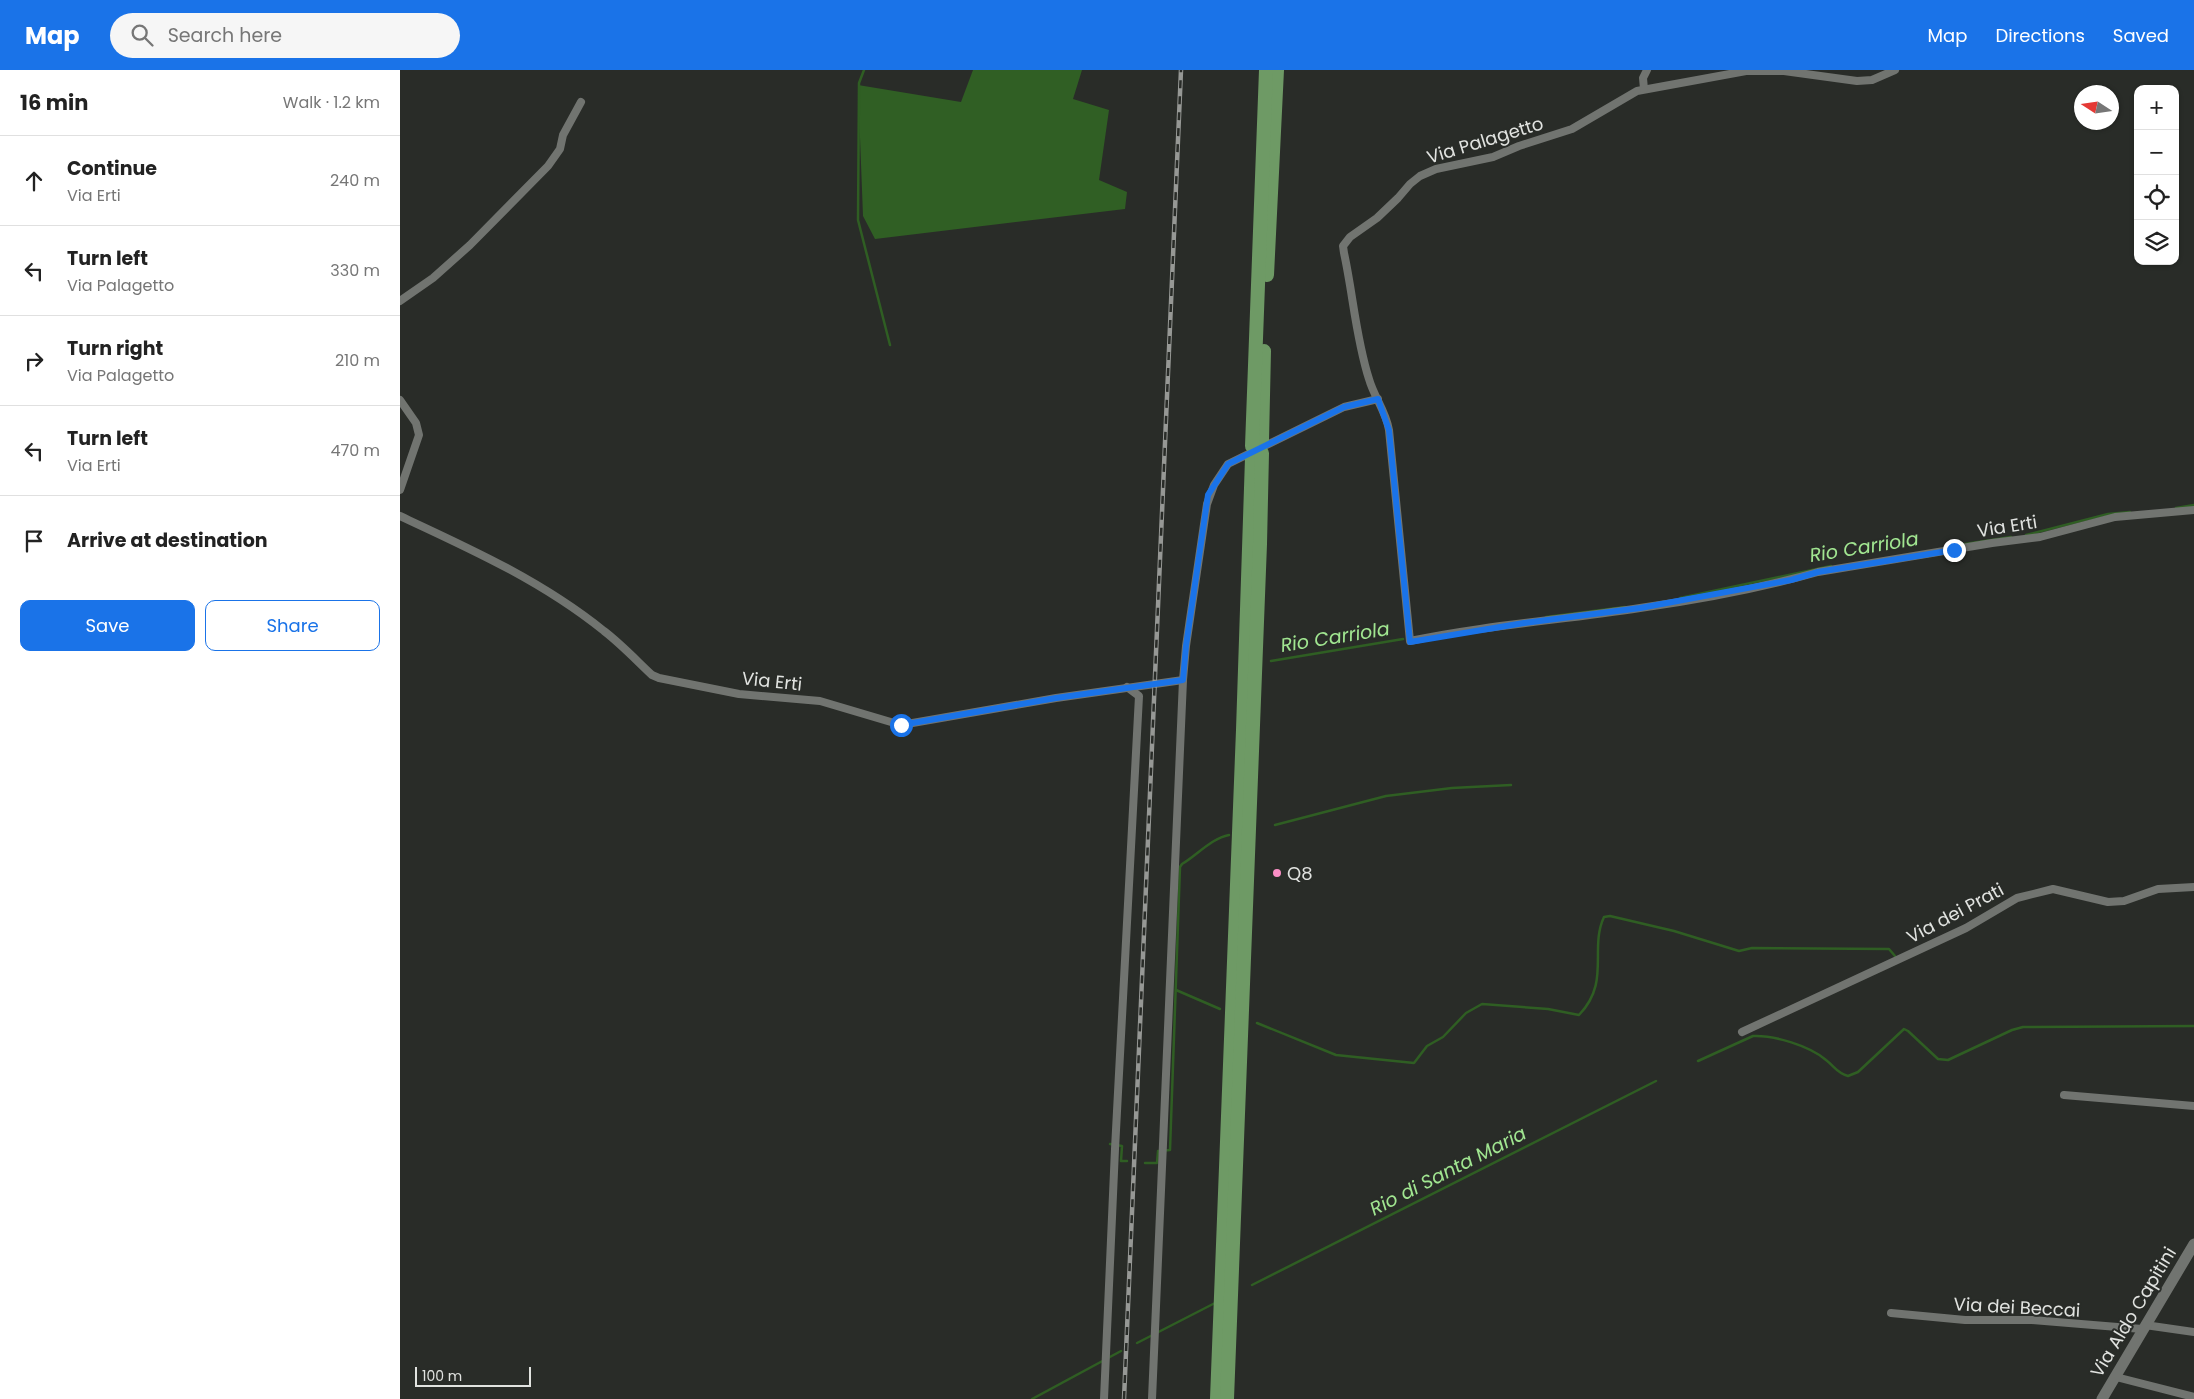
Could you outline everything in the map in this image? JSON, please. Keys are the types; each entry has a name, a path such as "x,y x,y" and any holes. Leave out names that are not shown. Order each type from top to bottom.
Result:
{"highway":[{"path":"1227,1399 1260,544 1257,449 1266,70"},
{"path":"1217,1399 1244,720 1277,70"}],"main road":[{"name":"Via Aldo Capitini","path":"2102,1399 2194,1244"}],"street":[{"path":"1644,89 1643,78 1647,70"},
{"name":"Via Palagetto","path":"1410,642 1389,430 1369,379 1343,246 1350,237 1377,218 1420,176 1436,169 1493,157 1519,146 1572,129 1622,99 1644,89 1746,71 1784,71 1857,81 1872,80 1895,70"},
{"path":"400,300 433,278 470,245 548,166 560,149 562,135 582,102"},
{"path":"1152,1399 1183,680 1186,646 1208,495 1228,464 1344,407 1378,399"},
{"path":"400,400 416,423 419,435 400,490"},
{"name":"Via Erti","path":"1410,642 1524,623 1640,608 1791,580 1818,572 1992,543 2040,537 2115,517 2194,510"},
{"name":"Via Erti","path":"400,516 470,548 534,583 603,630 652,675 659,678 739,694 820,701 901,725 908,722 1127,687 1183,680"},
{"path":"1104,1399 1115,1145 1139,696 1127,687"},
{"name":"Via dei Prati","path":"1742,1032 1966,928 2018,898 2053,889 2108,902 2124,901 2158,890 2194,887"},
{"path":"2064,1095 2194,1106"},
{"name":"Via dei Beccai","path":"1891,1313 1965,1320 2032,1320 2194,1332"},
{"path":"2116,1377 2184,1398 2194,1398"}],"green space":[{"path":"973,70 1082,70 1073,99 1109,110 1099,180 1127,192 1125,209 875,239 863,216 858,85 961,102"}],"waterway":[{"path":"864,70 859,83 858,220 890,345"},
{"name":"Rio Carriola","path":"2176,508 2194,505"},
{"name":"Rio Carriola","path":"2026,535 2108,514 2130,512"},
{"name":"Rio Carriola","path":"1945,547 2011,537"},
{"name":"Rio Carriola","path":"1680,598 1831,566"},
{"name":"Rio Carriola","path":"1546,617 1625,607"},
{"name":"Rio Carriola","path":"1271,661 1403,639"},
{"path":"1275,825 1386,796 1452,788 1511,785"},
{"path":"1145,1163 1157,1163 1158,1151 1170,1150 1180,867 1211,843 1229,835"},
{"path":"1257,1023 1336,1055 1414,1063 1427,1046 1443,1037 1466,1013 1482,1004 1548,1009 1579,1015 1589,1003 1594,990 1597,978 1600,929 1604,917 1610,916 1674,931 1739,951 1752,948 1889,949 1895,956"},
{"path":"1176,990 1220,1009"},
{"name":"Rio di Santa Maria","path":"1698,1061 1753,1036 1762,1036 1791,1042 1811,1050 1848,1076 1858,1072 1904,1029 1938,1059 1948,1060 2012,1030 2023,1027 2194,1026"},
{"name":"Rio di Santa Maria","path":"1252,1285 1656,1081"},
{"path":"1110,1144 1122,1146 1121,1161 1127,1161"},
{"name":"Rio di Santa Maria","path":"1137,1343 1215,1303"},
{"name":"Rio di Santa Maria","path":"1032,1399 1121,1351"}],"railway":[{"path":"1124,1399 1181,70"}],"place":[{"name":"Q8","path":"1277,873"}],"route":[{"path":"901,725 908,722 1056,698 1183,680 1186,646 1208,495 1228,464 1344,407 1378,399 1389,430 1410,642 1433,636 1640,608 1791,580 1818,572 1954,550"}]}
